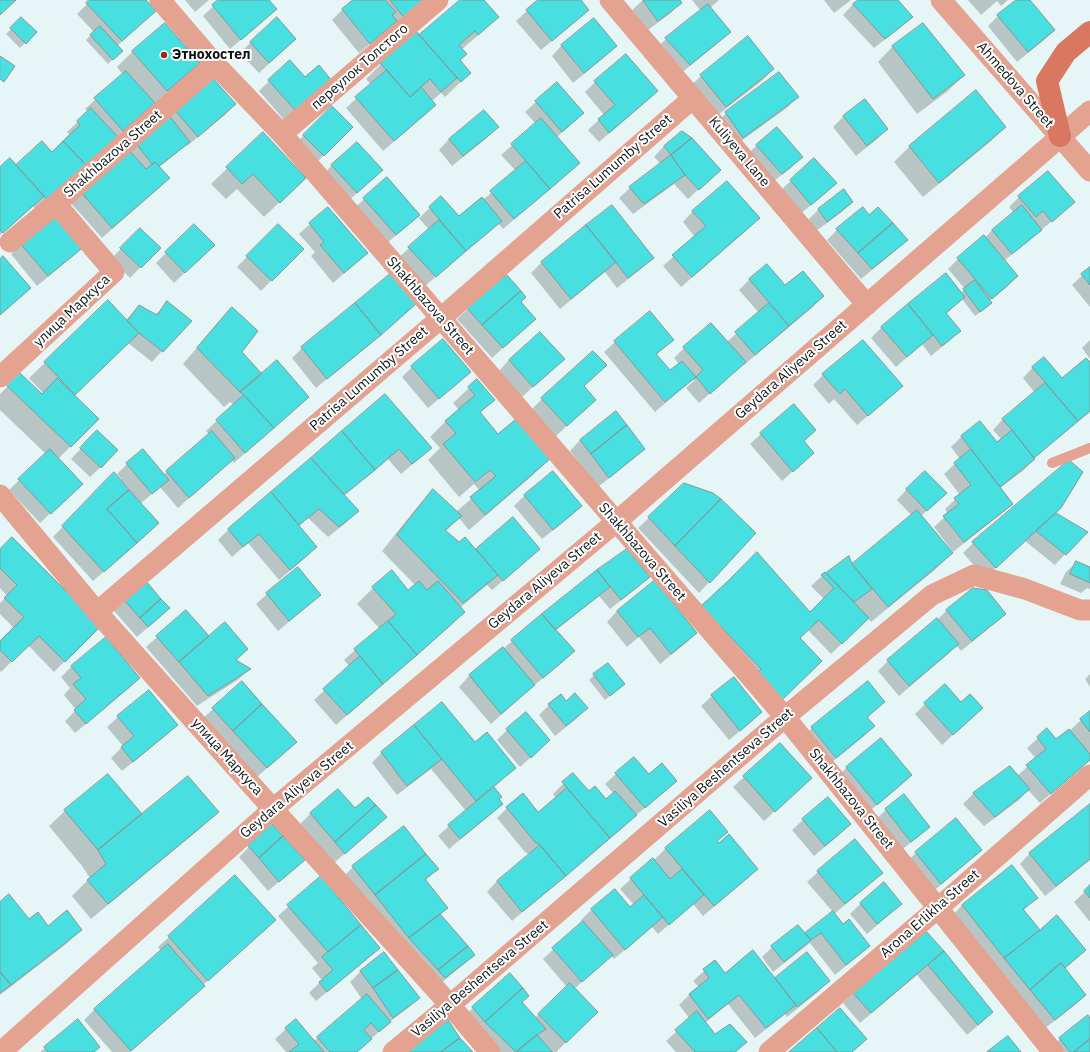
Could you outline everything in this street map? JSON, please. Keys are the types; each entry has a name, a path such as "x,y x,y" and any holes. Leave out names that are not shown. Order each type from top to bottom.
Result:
{"street":[{"name":"Shakhbazova Street","path":"160,0 215,64 282,134 786,717 1053,1052"},
{"name":"переулок Толстого","path":"282,134 438,0"},
{"name":"Kuliyeva Lane","path":"610,0 867,305"},
{"name":"Ahmedova Street","path":"941,0 1090,171"},
{"path":"1060,136 1047,81 1066,52 1090,32"},
{"name":"Shakhbazova Street","path":"10,242 56,204 215,64"},
{"name":"Patrisa Lumumby Street","path":"98,612 441,318 693,98"},
{"name":"Geydara Aliyeva Street","path":"1,1052 273,809 616,522 1090,111"},
{"name":"улица Маркуса","path":"0,377 114,272 56,204"},
{"name":"улица Маркуса","path":"0,495 98,612 450,1005 490,1052"},
{"name":"Vasiliya Beshentseva Street","path":"393,1052 450,1005 786,717 932,595 974,575 1025,589 1080,610 1090,610"},
{"name":"Arona Erlikha Street","path":"769,1052 938,908 1090,775"}],"lane":[{"path":"1052,463 1090,448"}],"building":[{"path":"0,0 16,0 0,15"},
{"path":"89,0 146,0 156,11 122,41 86,3"},
{"path":"218,0 269,0 277,9 241,40 212,5"},
{"path":"353,0 385,0 396,12 392,15 397,21 370,44 342,9"},
{"path":"390,0 427,0 405,18"},
{"path":"460,0 484,0 499,17 478,35 475,31 459,45 467,54 460,60 471,73 461,82 419,35"},
{"path":"538,0 581,0 589,10 552,41 526,10"},
{"path":"643,0 680,0 682,3 658,21"},
{"path":"858,0 898,0 913,17 885,39 853,4"},
{"path":"1016,0 1030,0 1055,30 1028,52 997,15"},
{"path":"708,4 731,32 690,65 665,38"},
{"path":"21,17 37,32 26,44 10,28"},
{"path":"277,17 296,39 269,63 250,42"},
{"path":"594,18 617,46 584,73 561,45"},
{"path":"165,23 200,63 167,91 132,51"},
{"path":"923,23 965,75 933,99 892,46"},
{"path":"100,26 123,51 113,60 90,35"},
{"path":"417,32 457,78 441,92 430,79 410,97 380,63"},
{"path":"748,36 774,69 726,107 700,75"},
{"path":"626,54 658,91 609,133 598,119 615,105 594,81"},
{"path":"0,56 15,66 4,82 0,79"},
{"path":"290,60 305,77 319,65 332,81 297,112 268,80"},
{"path":"387,70 410,97 421,87 436,105 394,141 355,97"},
{"path":"126,71 155,103 123,131 94,98"},
{"path":"779,72 799,97 743,138 725,112"},
{"path":"211,76 236,104 198,137 173,108"},
{"path":"557,82 584,113 562,132 535,101"},
{"path":"976,90 1006,127 939,183 909,146"},
{"path":"865,99 888,129 867,146 843,116"},
{"path":"332,106 353,127 324,156 303,135"},
{"path":"91,108 119,138 88,167 63,141 80,125 77,121"},
{"path":"484,110 499,127 463,156 449,139"},
{"path":"168,114 190,142 159,166 155,162 152,164 134,141"},
{"path":"541,118 580,163 550,189 511,144"},
{"path":"777,127 803,157 782,174 756,145"},
{"path":"682,131 692,138 671,155 664,146"},
{"path":"263,132 306,178 280,203 253,174 242,184 226,167"},
{"path":"692,138 721,170 699,190 685,175 671,155"},
{"path":"42,141 52,152 63,141 86,165 47,200 16,165"},
{"path":"357,142 383,170 357,193 331,165"},
{"path":"128,149 146,169 155,162 170,178 112,228 80,191"},
{"path":"671,155 685,175 644,204 629,187"},
{"path":"10,158 44,196 3,233 0,230 0,167"},
{"path":"814,158 837,183 811,205 790,180"},
{"path":"526,161 550,189 514,219 490,191"},
{"path":"1048,171 1075,202 1052,222 1043,211 1036,217 1018,196"},
{"path":"387,177 420,215 396,235 363,198"},
{"path":"727,181 760,218 692,277 672,255 706,226 692,211"},
{"path":"844,189 853,202 827,222 818,209"},
{"path":"441,196 459,216 482,197 502,221 466,251 429,207"},
{"path":"612,205 654,258 628,278 586,225"},
{"path":"1022,205 1042,230 1012,254 992,230"},
{"path":"328,207 368,253 344,273 320,245 324,242 309,223"},
{"path":"863,207 869,215 878,207 893,223 858,253 836,229"},
{"path":"58,213 85,246 48,276 20,243"},
{"path":"439,220 466,251 436,277 408,247"},
{"path":"893,223 908,240 872,269 858,253"},
{"path":"194,224 215,245 185,273 165,252"},
{"path":"278,224 304,249 272,281 246,256"},
{"path":"586,225 616,262 571,299 541,262"},
{"path":"140,228 161,248 141,268 120,248"},
{"path":"984,235 1018,276 992,299 957,258"},
{"path":"3,256 31,288 0,315 0,259"},
{"path":"767,264 785,285 803,271 824,296 789,326 749,279"},
{"path":"1090,267 1090,285 1081,274"},
{"path":"946,273 965,297 946,313 961,331 942,346 908,304"},
{"path":"390,274 417,303 381,335 355,303"},
{"path":"507,275 521,291 482,325 467,308"},
{"path":"975,280 992,303 980,312 963,289"},
{"path":"521,291 526,297 521,302 536,319 503,348 482,325"},
{"path":"108,300 139,333 75,395 44,362"},
{"path":"167,301 192,321 163,352 139,333 127,321 139,305 157,315"},
{"path":"355,303 381,335 327,379 301,347"},
{"path":"769,303 789,326 755,355 735,332"},
{"path":"908,304 933,335 907,357 881,327"},
{"path":"232,307 258,331 242,352 262,374 240,392 197,348"},
{"path":"650,311 674,340 656,354 670,370 682,361 696,377 665,402 614,341"},
{"path":"711,323 746,362 710,394 696,377 703,370 683,347"},
{"path":"540,332 565,359 533,387 509,360"},
{"path":"443,339 471,372 439,399 411,366"},
{"path":"863,340 903,386 868,416 845,389 840,394 822,374"},
{"path":"593,351 607,365 584,386 596,400 567,426 541,398"},
{"path":"1044,357 1062,378 1086,358 1090,362 1090,411 1078,421 1032,367"},
{"path":"277,360 309,397 274,428 240,392"},
{"path":"20,373 42,394 57,378 99,419 71,447 7,386"},
{"path":"477,379 495,400 480,412 498,434 516,419 550,459 485,515 470,497 496,476 490,470 475,482 443,444 456,433 445,421 475,395 468,387"},
{"path":"1045,383 1078,421 1034,458 1002,419"},
{"path":"385,394 432,448 412,464 399,449 375,470 342,431"},
{"path":"244,395 274,428 245,453 216,420"},
{"path":"794,404 816,430 804,441 814,453 793,472 760,433"},
{"path":"616,411 627,425 591,454 580,440"},
{"path":"980,421 997,442 1012,430 1035,459 1000,487 961,436"},
{"path":"627,425 645,449 609,478 591,454"},
{"path":"97,430 118,450 101,468 80,448"},
{"path":"212,431 235,458 189,498 166,471"},
{"path":"342,431 375,470 344,495 311,458"},
{"path":"50,449 83,484 51,514 18,479"},
{"path":"143,449 169,480 152,494 126,463"},
{"path":"971,449 1013,504 964,542 943,516 959,504 954,498 971,485 954,463"},
{"path":"311,458 359,511 339,527 319,509 299,525 271,492"},
{"path":"1069,460 1083,472 1061,508 996,568 972,542"},
{"path":"553,471 582,506 553,530 524,495"},
{"path":"925,471 947,493 927,511 906,489"},
{"path":"114,472 129,490 107,509 137,543 104,572 62,526"},
{"path":"684,483 713,493 721,499 675,546 648,517"},
{"path":"433,489 462,516 445,530 459,542 465,537 498,575 463,603 397,535"},
{"path":"129,490 159,523 137,543 107,509"},
{"path":"271,492 317,547 290,570 259,534 243,547 228,529"},
{"path":"721,499 756,533 710,583 675,546"},
{"path":"917,510 953,553 888,607 852,564"},
{"path":"1056,513 1088,532 1066,555 1036,531"},
{"path":"513,517 540,549 503,581 476,549"},
{"path":"12,537 101,626 65,662 39,636 12,662 0,650 0,641 24,617 4,598 17,585 0,568 0,549"},
{"path":"627,549 650,577 621,600 597,570"},
{"path":"757,552 810,612 834,588 821,575 825,572 869,618 842,644 819,620 800,638 822,661 780,702 755,675 761,669 701,606"},
{"path":"849,556 852,564 872,589 854,602 826,573"},
{"path":"1076,561 1090,567 1090,583 1070,574"},
{"path":"298,567 321,595 289,621 266,593"},
{"path":"392,570 408,590 419,581 427,590 438,581 465,612 417,655 388,621 396,614 372,587"},
{"path":"597,570 610,587 555,630 542,614"},
{"path":"655,580 697,633 671,654 650,628 638,637 617,611"},
{"path":"146,581 161,599 140,618 124,600"},
{"path":"973,588 987,590 1006,614 972,641 946,610"},
{"path":"161,599 170,608 148,627 140,618"},
{"path":"186,610 209,636 179,662 156,636"},
{"path":"542,614 575,651 543,678 511,640"},
{"path":"937,618 959,644 909,686 887,660"},
{"path":"388,621 417,655 383,684 354,649"},
{"path":"225,622 248,649 236,660 251,669 208,696 179,662"},
{"path":"106,637 140,678 86,724 74,710 86,699 73,684 81,678 71,666"},
{"path":"503,647 535,685 501,714 469,675"},
{"path":"360,656 383,684 347,715 323,689"},
{"path":"608,663 625,684 610,696 593,674"},
{"path":"734,677 762,712 740,731 711,695"},
{"path":"242,681 262,704 233,731 212,708"},
{"path":"868,681 885,702 867,717 875,726 836,758 811,727"},
{"path":"945,684 961,702 970,694 983,708 953,735 924,703"},
{"path":"149,690 178,725 133,762 121,747 134,736 117,716"},
{"path":"575,693 588,708 566,726 548,704 561,694 566,701"},
{"path":"442,702 475,742 487,732 516,768 476,801 414,725"},
{"path":"262,704 297,742 267,768 233,731"},
{"path":"1090,711 1090,732 1080,719"},
{"path":"526,712 550,740 531,758 506,729"},
{"path":"414,725 442,759 407,786 381,752"},
{"path":"1047,728 1056,739 1069,729 1090,754 1090,760 1051,794 1026,765 1046,749 1037,737"},
{"path":"881,738 912,775 877,805 846,767"},
{"path":"780,743 812,778 775,812 743,776"},
{"path":"634,757 649,774 662,763 677,781 645,808 615,773"},
{"path":"1010,766 1030,789 995,817 973,793"},
{"path":"573,773 589,791 595,786 606,799 615,791 637,815 610,838 562,782"},
{"path":"108,774 142,814 98,850 64,810"},
{"path":"188,776 219,812 108,904 87,880 106,864 98,850"},
{"path":"494,787 502,797 499,799 503,804 460,839 448,825"},
{"path":"567,788 610,838 566,876 506,807 523,793 538,812"},
{"path":"338,789 355,808 368,797 376,805 335,842 310,813"},
{"path":"904,794 930,827 911,842 885,809"},
{"path":"828,797 851,824 825,846 802,819"},
{"path":"1090,804 1090,859 1056,886 1029,853"},
{"path":"376,805 387,817 345,854 335,842"},
{"path":"710,810 728,832 717,841 719,843 729,834 758,869 714,906 665,848"},
{"path":"956,818 982,850 941,884 915,852"},
{"path":"272,824 283,836 259,858 248,846"},
{"path":"404,826 426,854 375,895 352,866"},
{"path":"283,836 305,860 279,882 259,858"},
{"path":"855,839 883,873 845,904 817,871"},
{"path":"540,845 566,876 522,912 497,881"},
{"path":"426,854 439,869 425,879 448,908 409,938 375,895"},
{"path":"653,858 670,879 682,869 704,895 669,925 630,878"},
{"path":"1012,865 1038,898 1023,909 1040,930 1004,958 962,905"},
{"path":"235,875 276,920 208,981 168,936"},
{"path":"321,876 361,925 328,952 287,905"},
{"path":"884,882 902,904 877,924 860,903"},
{"path":"1090,885 1090,898 1084,891"},
{"path":"615,889 630,907 644,895 663,917 625,950 591,909"},
{"path":"9,894 29,919 38,912 48,926 67,910 82,930 11,985 0,972 0,902"},
{"path":"833,911 843,924 849,919 870,946 846,965 821,933 811,940 805,933"},
{"path":"440,914 468,946 438,970 409,938"},
{"path":"1057,915 1086,950 1065,968 1061,963 1030,990 1004,958"},
{"path":"583,921 613,955 582,982 552,948"},
{"path":"361,925 380,948 327,992 319,982 333,970 322,957"},
{"path":"798,925 811,940 784,962 771,946"},
{"path":"925,930 944,951 871,1013 852,992"},
{"path":"168,944 205,986 131,1051 94,1009"},
{"path":"468,946 475,955 445,978 438,970"},
{"path":"753,950 796,1005 766,1028 739,995 708,1019 689,994 709,978 703,969 715,960 725,973"},
{"path":"944,951 993,1012 978,1025 928,965"},
{"path":"384,952 398,970 373,988 360,971"},
{"path":"807,952 830,981 797,1007 775,978"},
{"path":"1061,963 1086,995 1055,1020 1030,990"},
{"path":"398,970 420,998 393,1018 373,988"},
{"path":"0,972 11,985 0,993"},
{"path":"510,973 523,988 485,1022 472,1007"},
{"path":"570,983 598,1012 566,1043 538,1014"},
{"path":"523,988 529,996 522,1002 546,1029 516,1052 485,1022"},
{"path":"367,994 391,1022 379,1032 371,1023 364,1030 372,1039 357,1052 330,1052 317,1037"},
{"path":"840,1008 867,1039 852,1052 837,1052 817,1028"},
{"path":"697,1011 715,1034 730,1024 747,1042 735,1052 695,1052 675,1030"},
{"path":"1088,1015 1090,1018 1090,1039 1074,1052 1070,1052 1059,1038"},
{"path":"78,1019 100,1047 94,1052 48,1052 44,1047"},
{"path":"296,1019 324,1052 289,1052 299,1044 285,1028"},
{"path":"448,1020 460,1038 441,1052 405,1052"},
{"path":"817,1028 837,1052 789,1052"},
{"path":"537,1035 553,1052 516,1052"},
{"path":"1008,1036 1021,1052 987,1052"},
{"path":"460,1038 473,1052 441,1052"},
{"path":"1090,1039 1090,1052 1074,1052"}],"place":[{"name":"Этнохостел","path":"164,55"}]}
